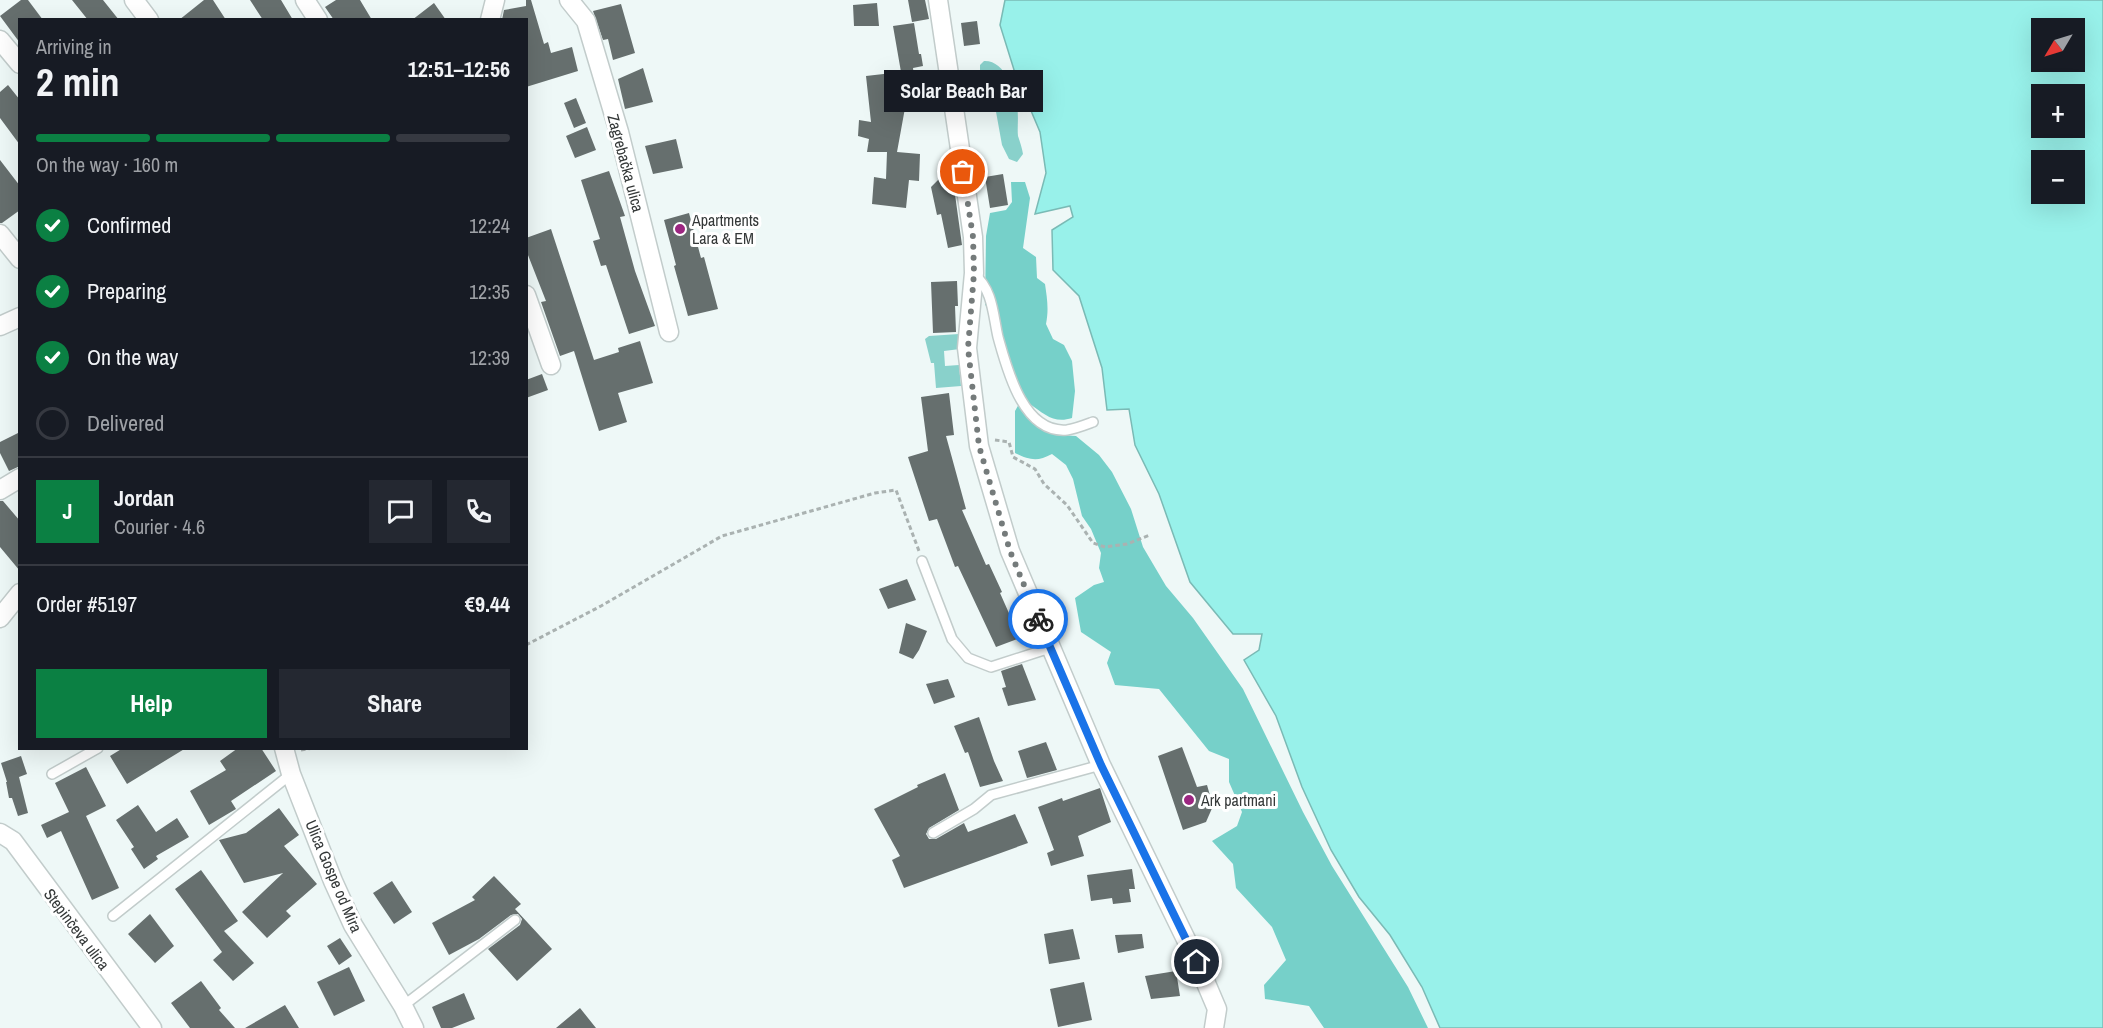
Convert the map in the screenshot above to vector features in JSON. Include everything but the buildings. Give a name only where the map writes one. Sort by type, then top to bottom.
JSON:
[{"type":"street","points":[[134,0],[148,18]]},
{"type":"street","points":[[305,0],[317,18]]},
{"type":"street","points":[[490,18],[495,0]]},
{"type":"street","name":"Zagrebačka ulica","points":[[569,0],[586,21],[590,32],[619,132],[669,332]]},
{"type":"street","points":[[938,0],[973,237],[974,273],[968,348],[978,439],[1010,551],[1101,765],[1197,962],[1217,1009],[1214,1028]]},
{"type":"street","points":[[0,40],[18,62]]},
{"type":"street","points":[[0,234],[18,256]]},
{"type":"street","points":[[528,301],[551,364]]},
{"type":"street","points":[[0,326],[18,318]]},
{"type":"street","points":[[0,490],[18,479]]},
{"type":"street","points":[[0,618],[18,596]]},
{"type":"street","name":"Ulica Gospe od Mira","points":[[285,750],[291,774],[353,926],[403,1006],[414,1028]]},
{"type":"street","name":"Stepinčeva ulica","points":[[0,833],[13,841],[152,1028]]},
{"type":"lane","points":[[974,273],[983,282],[987,292],[1009,373],[1019,399],[1027,410],[1044,425],[1056,430],[1067,430],[1093,422]]},
{"type":"lane","points":[[922,561],[952,639],[968,658],[991,667],[1050,648]]},
{"type":"lane","points":[[52,774],[94,750]]},
{"type":"lane","points":[[933,833],[974,809],[991,795],[1101,765]]},
{"type":"lane","points":[[113,916],[291,774]]},
{"type":"lane","points":[[403,1006],[515,920]]},
{"type":"path","points":[[978,439],[1009,442],[1013,457],[1035,469],[1044,484],[1067,505],[1093,543],[1105,547],[1127,544],[1150,535]]},
{"type":"path","points":[[528,644],[601,606],[722,536],[875,493],[896,490],[922,561]]},
{"type":"shaded area","points":[[1005,0],[2103,0],[2103,1028],[1440,1028],[1422,987],[1390,935],[1359,897],[1331,850],[1302,787],[1276,716],[1244,660],[1259,650],[1262,634],[1233,634],[1190,582],[1159,494],[1135,445],[1129,409],[1107,410],[1102,368],[1079,296],[1053,270],[1052,230],[1073,217],[1070,206],[1035,214],[1046,173],[1040,132],[1015,73],[1000,25]]},
{"type":"shaded area","points":[[984,61],[991,62],[1003,71],[1014,93],[1018,111],[1018,136],[1023,154],[1017,162],[1009,159],[1002,145],[991,84],[980,71],[980,65]]},
{"type":"shaded area","points":[[1011,182],[1025,182],[1030,198],[1023,248],[1036,257],[1037,278],[1045,284],[1048,308],[1046,324],[1053,339],[1064,345],[1072,361],[1075,391],[1072,418],[1054,419],[1030,404],[1026,413],[1055,432],[1076,436],[1099,455],[1112,472],[1131,509],[1143,547],[1166,586],[1193,618],[1243,689],[1332,866],[1408,987],[1428,1028],[1324,1028],[1309,1006],[1265,999],[1264,985],[1286,960],[1272,927],[1236,888],[1233,864],[1212,841],[1237,826],[1242,812],[1229,782],[1229,759],[1209,751],[1159,689],[1115,685],[1107,663],[1111,652],[1081,632],[1075,598],[1094,585],[1104,582],[1099,568],[1101,553],[1091,529],[1082,516],[1073,479],[1066,465],[1052,454],[1034,459],[1015,453],[1015,411],[1024,395],[1008,356],[999,314],[985,305],[986,236],[990,213],[1006,210],[1012,202]]},
{"type":"shaded area","points":[[959,334],[960,349],[944,351],[945,366],[959,365],[961,386],[936,388],[934,363],[931,363],[925,339],[929,336]]},
{"type":"way so far","points":[[963,172],[973,237],[974,273],[968,348],[979,446],[1010,551],[1038,619]]},
{"type":"place","name":"Solar Beach Bar","points":[[963,172]]},
{"type":"place","name":"Apartments Lara & EM","points":[[680,229]]},
{"type":"place","name":"Ark partmani","points":[[1189,800]]},
{"type":"route","points":[[1038,619],[1101,765],[1197,962]]}]
